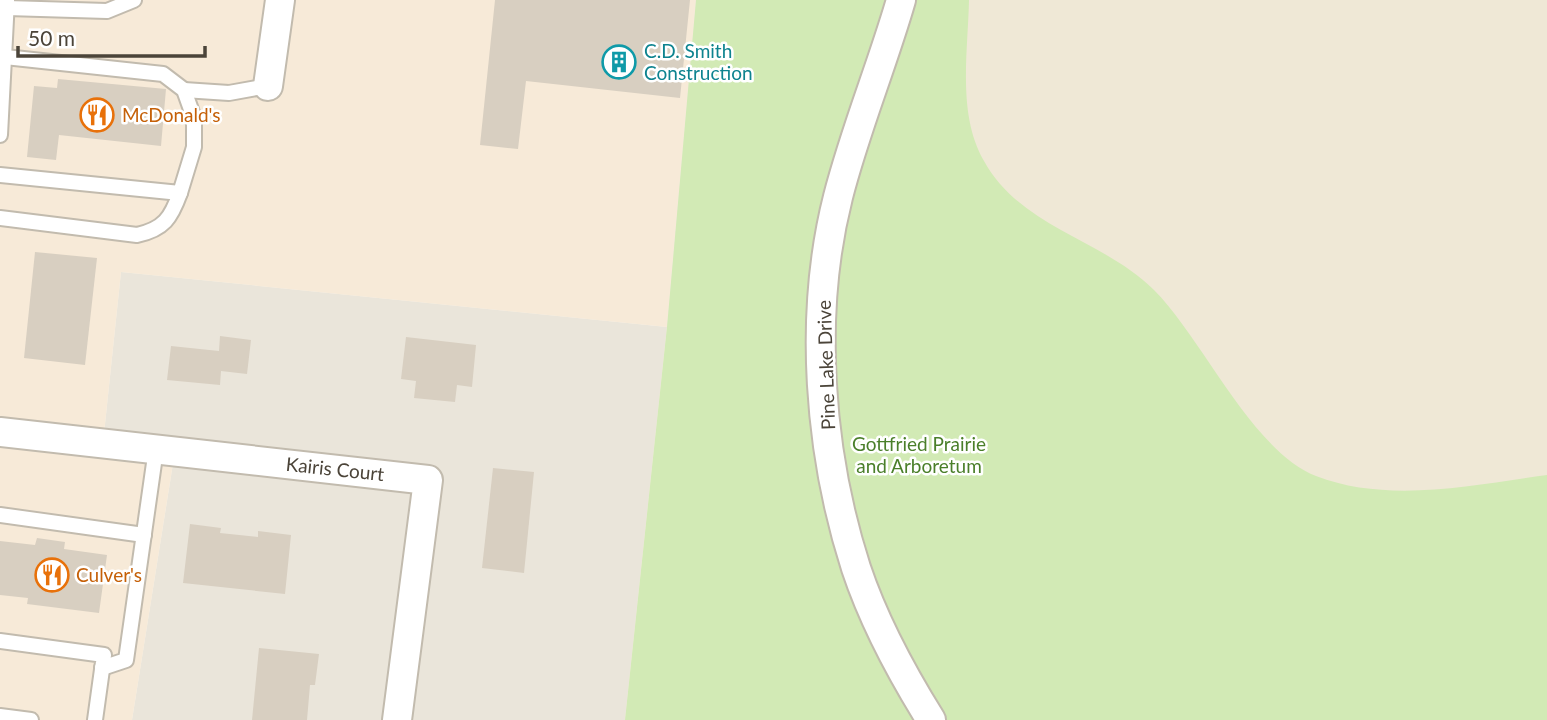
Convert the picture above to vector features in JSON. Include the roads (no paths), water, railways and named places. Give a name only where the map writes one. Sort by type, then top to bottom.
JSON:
[{"type":"street","points":[[268,86],[280,0]]},
{"type":"street","name":"Pine Lake Drive","points":[[901,0],[838,198],[825,262],[823,360],[835,483],[853,559],[880,629],[931,720]]},
{"type":"street","name":"Kairis Court","points":[[0,432],[428,480],[397,720]]},
{"type":"lane","points":[[0,135],[7,4],[107,11],[134,0]]},
{"type":"lane","points":[[0,218],[137,235],[158,230],[170,218],[194,147],[194,118],[184,90],[163,74],[5,57]]},
{"type":"lane","points":[[184,90],[229,93],[268,86]]},
{"type":"lane","points":[[0,175],[180,193]]},
{"type":"lane","points":[[102,667],[126,660],[156,449]]},
{"type":"lane","points":[[0,515],[144,535]]},
{"type":"lane","points":[[0,641],[104,655],[95,720]]},
{"type":"lane","points":[[0,716],[31,720]]},
{"type":"place","name":"C.D. Smith Construction","points":[[619,62]]},
{"type":"place","name":"McDonald's","points":[[97,115]]},
{"type":"place","name":"Culver's","points":[[52,575]]},
{"type":"park label","name":"Gottfried Prairie and Arboretum","points":[[919,455]]}]
